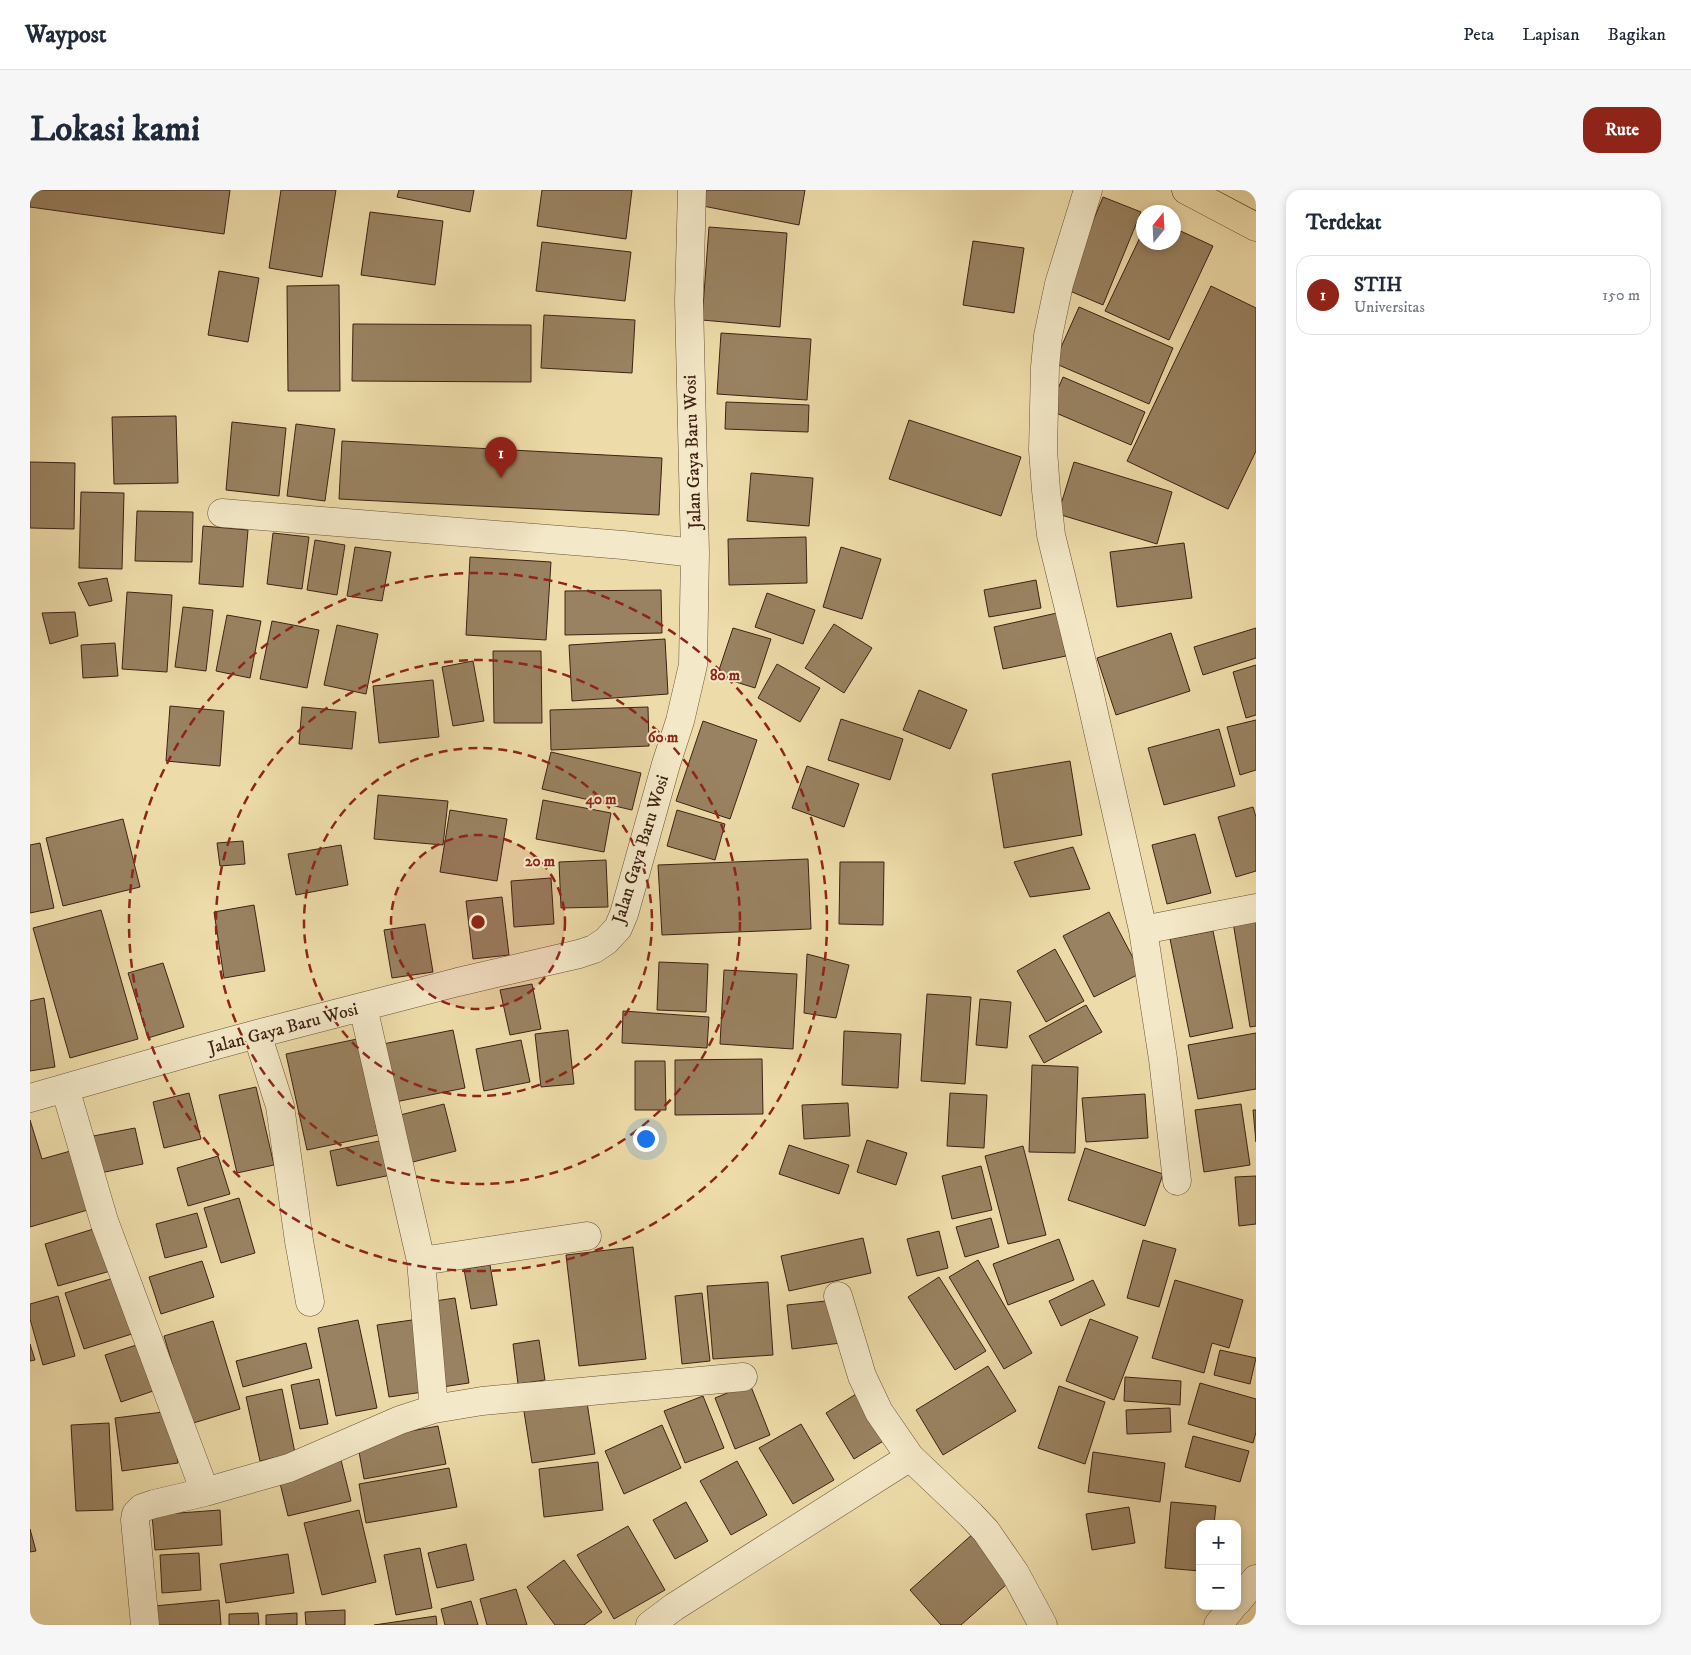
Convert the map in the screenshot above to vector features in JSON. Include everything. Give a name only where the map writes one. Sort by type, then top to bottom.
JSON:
[{"type":"highway","points":[[1186,190],[1256,227]]},
{"type":"street","name":"Jalan Gaya Baru Wosi","points":[[30,1098],[257,1034],[458,982],[579,954],[606,941],[618,928],[624,914],[680,721],[690,679],[694,647],[695,553],[689,300],[692,190]]},
{"type":"street","points":[[1088,190],[1060,284],[1048,336],[1045,367],[1043,450],[1050,535],[1089,691],[1143,930],[1163,1059],[1177,1180]]},
{"type":"street","points":[[222,513],[622,545],[695,553]]},
{"type":"street","points":[[1143,930],[1256,908]]},
{"type":"street","points":[[363,1007],[421,1261],[434,1409]]},
{"type":"street","points":[[257,1034],[280,1106],[299,1241],[310,1302]]},
{"type":"street","points":[[65,1088],[104,1221],[205,1492]]},
{"type":"street","points":[[421,1261],[586,1236]]},
{"type":"street","points":[[838,1296],[862,1376],[879,1412],[910,1457],[986,1531],[1015,1573],[1043,1625]]},
{"type":"street","points":[[145,1625],[135,1520],[136,1514],[142,1508],[289,1468],[400,1420],[434,1409],[482,1401],[743,1377]]},
{"type":"street","points":[[650,1625],[674,1607],[910,1457]]},
{"type":"street","points":[[1241,1597],[1256,1579]]},
{"type":"street","points":[[1218,1625],[1230,1610]]},
{"type":"building","points":[[30,190],[230,190],[224,234],[30,207]]},
{"type":"building","points":[[281,190],[336,190],[322,277],[269,268]]},
{"type":"building","points":[[399,190],[474,190],[470,212],[397,197]]},
{"type":"building","points":[[542,190],[632,190],[626,239],[537,226]]},
{"type":"building","points":[[706,190],[805,190],[799,225],[703,206]]},
{"type":"building","points":[[1103,197],[1136,210],[1136,224],[1103,305],[1065,289]]},
{"type":"building","points":[[370,212],[443,221],[435,285],[361,275]]},
{"type":"building","points":[[709,227],[787,233],[780,327],[702,320]]},
{"type":"building","points":[[1181,231],[1213,246],[1169,340],[1105,311],[1136,246],[1136,250],[1181,250]]},
{"type":"building","points":[[973,241],[1024,248],[1014,313],[963,305]]},
{"type":"building","points":[[542,242],[631,252],[625,301],[536,291]]},
{"type":"building","points":[[219,271],[259,278],[248,342],[208,335]]},
{"type":"building","points":[[339,285],[340,391],[288,391],[287,286]]},
{"type":"building","points":[[1211,286],[1256,308],[1256,451],[1228,509],[1127,461]]},
{"type":"building","points":[[1079,307],[1173,348],[1149,404],[1054,363]]},
{"type":"building","points":[[544,315],[635,320],[632,373],[541,368]]},
{"type":"building","points":[[353,324],[531,325],[531,382],[352,381]]},
{"type":"building","points":[[721,333],[811,339],[807,400],[717,394]]},
{"type":"building","points":[[1063,377],[1145,412],[1131,445],[1049,410]]},
{"type":"building","points":[[726,402],[809,405],[808,432],[725,429]]},
{"type":"building","points":[[176,416],[178,483],[114,484],[112,417]]},
{"type":"building","points":[[909,420],[1021,457],[1001,516],[889,479]]},
{"type":"building","points":[[232,422],[286,428],[279,496],[226,490]]},
{"type":"building","points":[[296,424],[335,429],[325,501],[287,496]]},
{"type":"building","points":[[342,441],[662,458],[659,515],[339,499]]},
{"type":"building","points":[[30,462],[75,463],[74,529],[30,528]]},
{"type":"building","points":[[1074,462],[1172,492],[1157,544],[1058,514]]},
{"type":"building","points":[[751,473],[813,478],[809,526],[747,521]]},
{"type":"building","points":[[81,492],[124,493],[122,569],[79,568]]},
{"type":"building","points":[[137,511],[193,512],[192,562],[135,561]]},
{"type":"building","points":[[203,526],[248,530],[243,587],[199,584]]},
{"type":"building","points":[[273,533],[309,537],[302,589],[267,584]]},
{"type":"building","points":[[806,537],[807,583],[729,585],[728,539]]},
{"type":"building","points":[[315,540],[345,545],[337,595],[307,590]]},
{"type":"building","points":[[1184,543],[1192,598],[1117,607],[1110,552]]},
{"type":"building","points":[[355,547],[391,552],[382,601],[347,596]]},
{"type":"building","points":[[841,547],[881,559],[862,619],[823,607]]},
{"type":"building","points":[[470,557],[551,562],[546,640],[466,635]]},
{"type":"building","points":[[107,578],[112,601],[89,606],[78,583]]},
{"type":"building","points":[[1036,580],[1041,608],[989,617],[984,590]]},
{"type":"building","points":[[661,590],[662,633],[565,635],[565,591]]},
{"type":"building","points":[[127,592],[172,595],[167,672],[122,669]]},
{"type":"building","points":[[767,593],[815,610],[803,644],[755,627]]},
{"type":"building","points":[[183,607],[213,610],[206,671],[175,667]]},
{"type":"building","points":[[75,612],[78,636],[50,644],[42,613]]},
{"type":"building","points":[[1057,613],[1066,656],[1003,669],[994,627]]},
{"type":"building","points":[[227,615],[261,621],[250,678],[216,671]]},
{"type":"building","points":[[272,621],[319,630],[307,688],[260,679]]},
{"type":"building","points":[[834,624],[872,648],[844,693],[805,668]]},
{"type":"building","points":[[337,625],[378,634],[366,694],[324,685]]},
{"type":"building","points":[[733,628],[771,639],[755,688],[717,676]]},
{"type":"building","points":[[1256,628],[1256,658],[1203,675],[1194,647]]},
{"type":"building","points":[[1171,633],[1190,691],[1116,715],[1097,658]]},
{"type":"building","points":[[665,639],[668,694],[572,701],[569,645]]},
{"type":"building","points":[[115,643],[118,676],[83,678],[81,645]]},
{"type":"building","points":[[493,651],[541,651],[542,723],[494,723]]},
{"type":"building","points":[[473,661],[484,721],[453,726],[442,667]]},
{"type":"building","points":[[777,664],[820,688],[800,722],[758,698]]},
{"type":"building","points":[[1256,665],[1256,715],[1246,718],[1233,672]]},
{"type":"building","points":[[433,680],[439,737],[379,743],[373,686]]},
{"type":"building","points":[[919,690],[967,710],[950,749],[903,730]]},
{"type":"building","points":[[170,706],[224,711],[220,766],[166,761]]},
{"type":"building","points":[[302,707],[356,712],[352,749],[299,744]]},
{"type":"building","points":[[648,707],[649,746],[551,750],[550,710]]},
{"type":"building","points":[[841,719],[903,739],[890,780],[828,760]]},
{"type":"building","points":[[1256,720],[1256,770],[1240,775],[1227,727]]},
{"type":"building","points":[[703,721],[757,740],[730,819],[676,801]]},
{"type":"building","points":[[1219,729],[1235,786],[1164,805],[1148,748]]},
{"type":"building","points":[[551,752],[641,773],[632,810],[542,789]]},
{"type":"building","points":[[1070,761],[1082,835],[1004,848],[992,774]]},
{"type":"building","points":[[807,766],[859,784],[844,827],[792,808]]},
{"type":"building","points":[[378,795],[448,801],[443,845],[374,839]]},
{"type":"building","points":[[543,800],[611,813],[604,852],[536,839]]},
{"type":"building","points":[[1253,807],[1256,817],[1256,871],[1236,877],[1218,817]]},
{"type":"building","points":[[450,810],[507,819],[497,881],[440,872]]},
{"type":"building","points":[[677,810],[725,824],[715,860],[667,846]]},
{"type":"building","points":[[123,819],[140,887],[63,906],[46,838]]},
{"type":"building","points":[[1195,834],[1211,893],[1167,904],[1152,845]]},
{"type":"building","points":[[243,841],[245,864],[220,866],[217,843]]},
{"type":"building","points":[[40,843],[54,908],[30,913],[30,845]]},
{"type":"building","points":[[341,845],[348,885],[296,895],[288,854]]},
{"type":"building","points":[[1073,847],[1090,889],[1030,897],[1014,862]]},
{"type":"building","points":[[808,859],[811,929],[662,935],[658,865]]},
{"type":"building","points":[[606,860],[608,907],[561,908],[559,862]]},
{"type":"building","points":[[840,862],[884,862],[883,925],[839,924]]},
{"type":"building","points":[[551,878],[554,924],[514,927],[511,881]]},
{"type":"building","points":[[502,897],[509,955],[473,959],[466,901]]},
{"type":"building","points":[[254,905],[265,971],[224,978],[214,912]]},
{"type":"building","points":[[101,910],[138,1039],[70,1058],[33,928]]},
{"type":"building","points":[[1109,912],[1141,973],[1094,997],[1063,936]]},
{"type":"building","points":[[1256,919],[1256,1026],[1250,1027],[1233,922]]},
{"type":"building","points":[[425,924],[433,972],[392,978],[384,930]]},
{"type":"building","points":[[1213,931],[1233,1028],[1190,1037],[1170,939]]},
{"type":"building","points":[[1055,949],[1084,1001],[1046,1022],[1017,971]]},
{"type":"building","points":[[807,954],[849,965],[836,1018],[804,1013]]},
{"type":"building","points":[[659,962],[708,964],[706,1012],[657,1010]]},
{"type":"building","points":[[163,963],[184,1027],[148,1038],[128,973]]},
{"type":"building","points":[[724,970],[797,974],[793,1049],[720,1044]]},
{"type":"building","points":[[532,984],[541,1029],[510,1035],[500,990]]},
{"type":"building","points":[[927,994],[971,997],[965,1084],[921,1081]]},
{"type":"building","points":[[44,998],[55,1067],[30,1071],[30,1001]]},
{"type":"building","points":[[980,999],[1011,1002],[1007,1048],[976,1045]]},
{"type":"building","points":[[1086,1005],[1102,1032],[1044,1063],[1029,1036]]},
{"type":"building","points":[[623,1011],[709,1017],[707,1048],[622,1043]]},
{"type":"building","points":[[453,1030],[465,1088],[395,1102],[383,1044]]},
{"type":"building","points":[[568,1030],[574,1084],[541,1087],[535,1034]]},
{"type":"building","points":[[844,1031],[901,1034],[898,1088],[842,1085]]},
{"type":"building","points":[[1256,1033],[1256,1089],[1198,1099],[1188,1045]]},
{"type":"building","points":[[357,1039],[378,1135],[307,1150],[286,1054]]},
{"type":"building","points":[[521,1040],[530,1082],[484,1091],[476,1049]]},
{"type":"building","points":[[762,1059],[763,1114],[675,1115],[675,1060]]},
{"type":"building","points":[[635,1061],[665,1061],[666,1110],[635,1110]]},
{"type":"building","points":[[1032,1065],[1078,1067],[1075,1153],[1029,1152]]},
{"type":"building","points":[[256,1087],[274,1165],[237,1173],[219,1095]]},
{"type":"building","points":[[189,1093],[201,1139],[164,1148],[153,1102]]},
{"type":"building","points":[[950,1093],[987,1095],[984,1148],[947,1146]]},
{"type":"building","points":[[1145,1094],[1148,1138],[1086,1142],[1082,1098]]},
{"type":"building","points":[[848,1103],[850,1136],[804,1139],[802,1105]]},
{"type":"building","points":[[444,1104],[456,1151],[409,1163],[396,1116]]},
{"type":"building","points":[[1241,1104],[1250,1165],[1204,1172],[1195,1110]]},
{"type":"building","points":[[1253,1110],[1256,1110],[1256,1142]]},
{"type":"building","points":[[30,1120],[42,1159],[74,1150],[91,1209],[30,1227]]},
{"type":"building","points":[[135,1128],[143,1164],[91,1175],[83,1138]]},
{"type":"building","points":[[384,1140],[391,1175],[337,1186],[330,1151]]},
{"type":"building","points":[[867,1140],[907,1153],[896,1185],[857,1172]]},
{"type":"building","points":[[789,1145],[849,1165],[839,1194],[779,1174]]},
{"type":"building","points":[[1023,1146],[1046,1235],[1008,1244],[985,1156]]},
{"type":"building","points":[[1085,1148],[1163,1174],[1145,1226],[1068,1200]]},
{"type":"building","points":[[218,1156],[230,1194],[188,1206],[177,1168]]},
{"type":"building","points":[[981,1166],[992,1210],[952,1219],[942,1176]]},
{"type":"building","points":[[1256,1176],[1256,1224],[1239,1226],[1235,1177]]},
{"type":"building","points":[[239,1198],[255,1253],[221,1263],[204,1208]]},
{"type":"building","points":[[197,1213],[207,1247],[165,1258],[156,1224]]},
{"type":"building","points":[[991,1218],[999,1247],[965,1257],[956,1227]]},
{"type":"building","points":[[100,1227],[114,1270],[58,1286],[45,1244]]},
{"type":"building","points":[[939,1231],[948,1268],[917,1276],[907,1239]]},
{"type":"building","points":[[863,1238],[871,1273],[789,1291],[781,1256]]},
{"type":"building","points":[[1059,1239],[1074,1280],[1008,1305],[993,1264]]},
{"type":"building","points":[[1143,1240],[1176,1249],[1159,1307],[1127,1298]]},
{"type":"building","points":[[633,1247],[646,1359],[579,1366],[566,1255]]},
{"type":"building","points":[[978,1260],[1032,1353],[1004,1369],[949,1277]]},
{"type":"building","points":[[202,1261],[214,1297],[161,1314],[149,1277]]},
{"type":"building","points":[[490,1265],[497,1305],[471,1309],[464,1269]]},
{"type":"building","points":[[117,1277],[135,1333],[84,1349],[65,1293]]},
{"type":"building","points":[[939,1277],[986,1351],[955,1370],[908,1297]]},
{"type":"building","points":[[1093,1280],[1105,1305],[1061,1326],[1049,1301]]},
{"type":"building","points":[[1175,1280],[1243,1300],[1229,1348],[1212,1343],[1204,1373],[1152,1358]]},
{"type":"building","points":[[768,1282],[773,1355],[713,1359],[707,1286]]},
{"type":"building","points":[[702,1293],[710,1361],[682,1364],[675,1296]]},
{"type":"building","points":[[58,1296],[75,1356],[43,1365],[30,1319],[30,1304]]},
{"type":"building","points":[[455,1298],[469,1383],[442,1387],[428,1302]]},
{"type":"building","points":[[836,1300],[841,1343],[792,1349],[787,1305]]},
{"type":"building","points":[[419,1319],[430,1391],[389,1397],[377,1325]]},
{"type":"building","points":[[1090,1319],[1138,1337],[1114,1400],[1066,1381]]},
{"type":"building","points":[[358,1320],[377,1408],[336,1416],[318,1328]]},
{"type":"building","points":[[213,1321],[240,1409],[190,1424],[164,1336]]},
{"type":"building","points":[[539,1340],[545,1380],[518,1384],[513,1344]]},
{"type":"building","points":[[146,1342],[162,1388],[121,1402],[105,1355]]},
{"type":"building","points":[[306,1343],[312,1368],[243,1387],[236,1361]]},
{"type":"building","points":[[30,1344],[35,1360],[30,1361]]},
{"type":"building","points":[[1220,1350],[1256,1358],[1250,1384],[1214,1375]]},
{"type":"building","points":[[988,1366],[1016,1411],[943,1455],[916,1410]]},
{"type":"building","points":[[1125,1377],[1181,1381],[1180,1405],[1124,1401]]},
{"type":"building","points":[[319,1379],[328,1424],[300,1429],[291,1385]]},
{"type":"building","points":[[1200,1383],[1256,1399],[1256,1432],[1253,1443],[1188,1424]]},
{"type":"building","points":[[750,1384],[770,1435],[735,1449],[715,1398]]},
{"type":"building","points":[[1059,1386],[1105,1402],[1085,1464],[1038,1448]]},
{"type":"building","points":[[282,1389],[295,1453],[260,1461],[246,1397]]},
{"type":"building","points":[[856,1394],[885,1440],[854,1459],[826,1413]]},
{"type":"building","points":[[586,1396],[595,1454],[532,1463],[523,1405]]},
{"type":"building","points":[[703,1396],[724,1448],[685,1463],[664,1411]]},
{"type":"building","points":[[1170,1408],[1171,1432],[1127,1434],[1126,1410]]},
{"type":"building","points":[[171,1411],[178,1463],[122,1471],[115,1418]]},
{"type":"building","points":[[109,1423],[113,1510],[76,1511],[71,1425]]},
{"type":"building","points":[[801,1424],[834,1480],[793,1504],[759,1448]]},
{"type":"building","points":[[662,1425],[681,1468],[624,1494],[605,1451]]},
{"type":"building","points":[[438,1426],[446,1464],[364,1479],[357,1441]]},
{"type":"building","points":[[1193,1436],[1249,1451],[1240,1482],[1185,1467]]},
{"type":"building","points":[[1093,1452],[1165,1463],[1160,1502],[1088,1492]]},
{"type":"building","points":[[341,1460],[351,1501],[288,1516],[278,1475]]},
{"type":"building","points":[[737,1461],[767,1515],[731,1535],[700,1481]]},
{"type":"building","points":[[598,1462],[603,1510],[544,1517],[539,1469]]},
{"type":"building","points":[[449,1468],[457,1507],[366,1523],[359,1484]]},
{"type":"building","points":[[686,1502],[708,1541],[675,1559],[653,1520]]},
{"type":"building","points":[[1171,1502],[1216,1506],[1214,1520],[1196,1520],[1196,1571],[1165,1568]]},
{"type":"building","points":[[1129,1507],[1135,1543],[1092,1550],[1086,1514]]},
{"type":"building","points":[[220,1510],[222,1545],[155,1550],[152,1515]]},
{"type":"building","points":[[359,1510],[376,1582],[322,1595],[304,1523]]},
{"type":"building","points":[[628,1526],[665,1590],[614,1619],[577,1555]]},
{"type":"building","points":[[30,1529],[36,1551],[30,1552]]},
{"type":"building","points":[[975,1532],[1016,1576],[961,1625],[941,1625],[910,1590]]},
{"type":"building","points":[[466,1544],[474,1580],[437,1588],[428,1553]]},
{"type":"building","points":[[420,1548],[432,1608],[396,1615],[384,1555]]},
{"type":"building","points":[[199,1553],[201,1590],[162,1593],[160,1555]]},
{"type":"building","points":[[288,1554],[294,1593],[226,1603],[220,1564]]},
{"type":"building","points":[[564,1560],[602,1612],[584,1625],[555,1625],[527,1587]]},
{"type":"building","points":[[516,1589],[527,1625],[487,1625],[480,1599]]},
{"type":"building","points":[[219,1600],[221,1625],[156,1625],[154,1606]]},
{"type":"building","points":[[471,1601],[478,1625],[445,1625],[441,1609]]},
{"type":"building","points":[[345,1610],[345,1625],[306,1625],[305,1612]]},
{"type":"building","points":[[258,1613],[259,1625],[229,1625],[229,1614]]},
{"type":"building","points":[[297,1613],[297,1625],[266,1625],[266,1615]]},
{"type":"building","points":[[436,1616],[437,1625],[374,1625]]},
{"type":"place","name":"STIH","points":[[501,478]]}]
